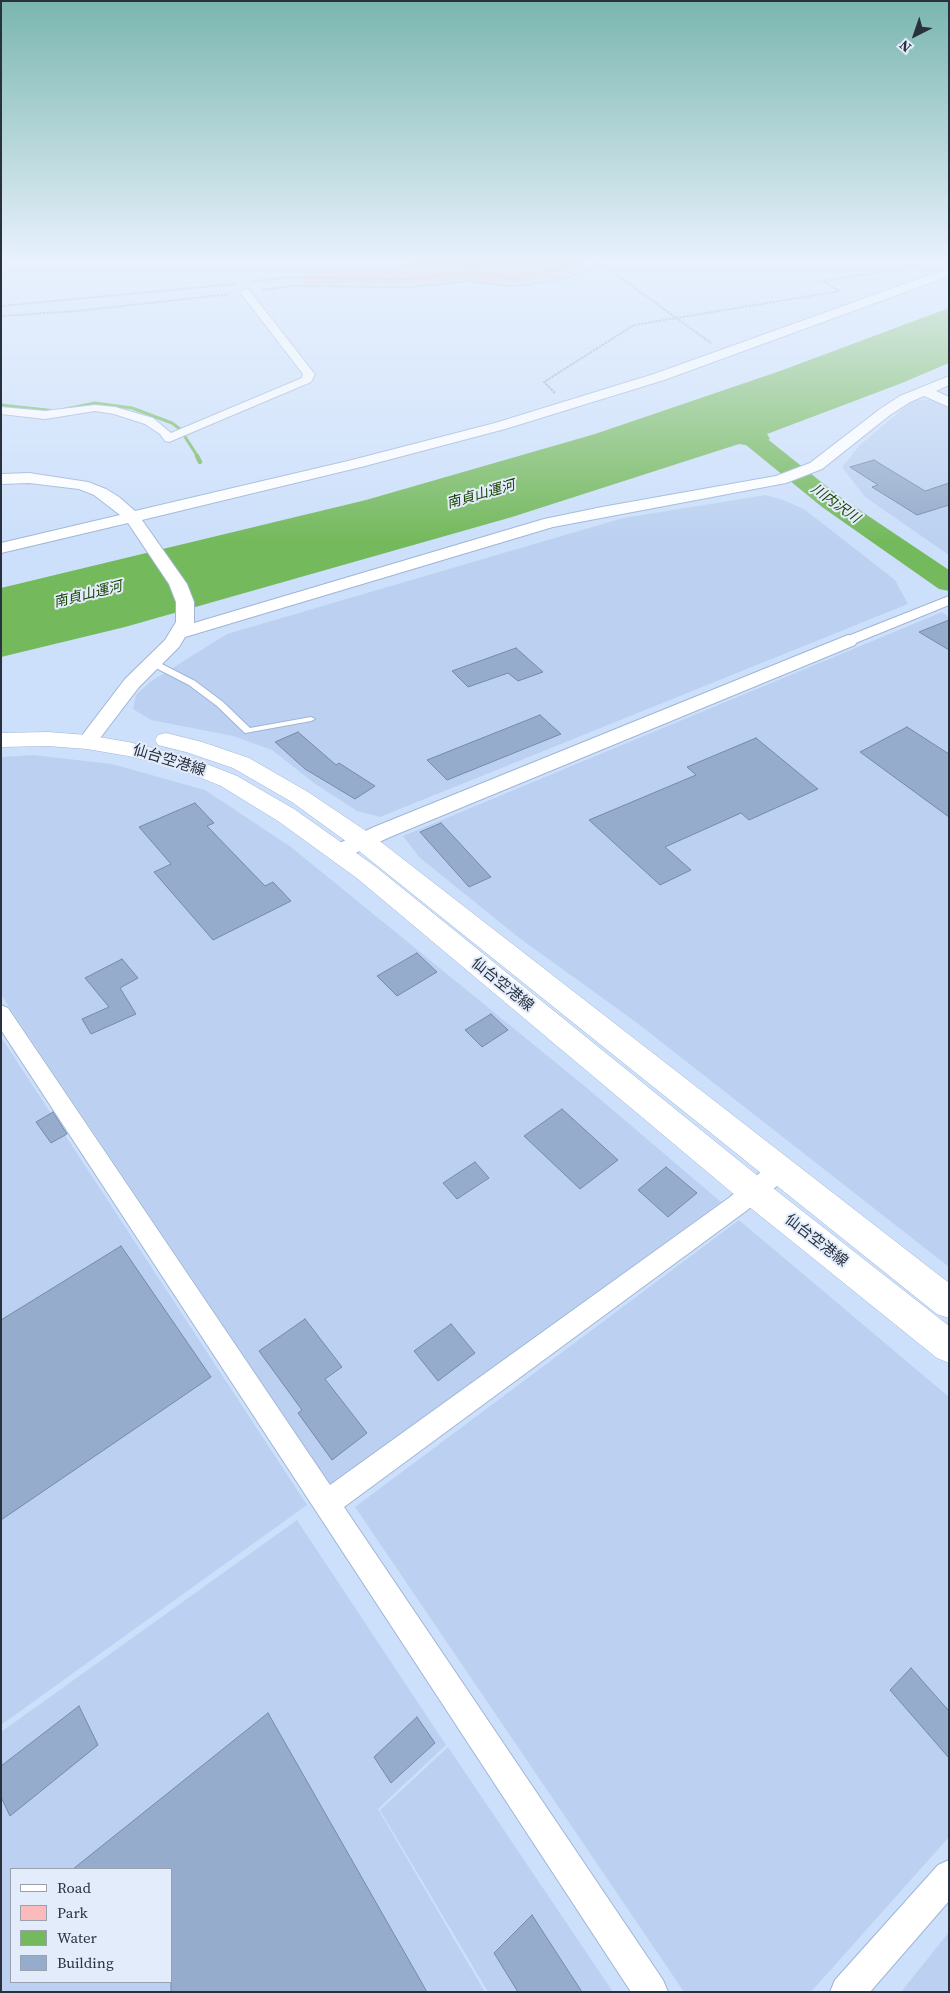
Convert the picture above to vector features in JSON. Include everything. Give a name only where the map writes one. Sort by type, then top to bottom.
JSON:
[{"type":"main road","name":"仙台空港線","points":[[1,723],[56,724],[128,749],[181,762],[229,781],[286,815],[351,846],[780,1170],[949,1303]]},
{"type":"main road","name":"仙台空港線","points":[[1,740],[48,739],[92,735]]},
{"type":"main road","name":"仙台空港線","points":[[351,846],[753,1191],[949,1347]]},
{"type":"street","points":[[1,410],[45,416],[94,408],[130,414],[149,421],[164,431],[169,438],[307,380],[309,374],[293,354]]},
{"type":"street","points":[[1,548],[356,464],[500,426],[659,377],[723,354]]},
{"type":"street","points":[[182,627],[550,523],[621,508],[780,480],[816,466],[885,412],[924,390],[949,380]]},
{"type":"street","points":[[924,390],[949,403]]},
{"type":"street","points":[[1,479],[30,478],[82,485],[100,492],[113,500],[131,516],[151,544],[178,584],[185,602],[182,627],[154,663],[132,684],[92,735]]},
{"type":"street","points":[[351,846],[947,601]]},
{"type":"street","points":[[1,1013],[652,1992]]},
{"type":"street","points":[[326,1504],[780,1170]]},
{"type":"street","points":[[847,1992],[949,1876]]},
{"type":"lane","points":[[154,663],[192,683],[220,704],[248,732],[311,719]]},
{"type":"path","points":[[557,394],[544,382],[588,354]]},
{"type":"shaded area","points":[[913,400],[936,400],[949,407],[949,555],[865,497],[842,467],[859,446]]},
{"type":"shaded area","points":[[766,495],[804,509],[895,580],[908,604],[380,817],[357,811],[314,783],[272,750],[233,736],[151,720],[133,709],[136,695],[150,682],[227,634],[623,518]]},
{"type":"shaded area","points":[[942,612],[949,617],[949,1267],[637,1023],[518,937],[419,857],[403,836]]},
{"type":"shaded area","points":[[33,755],[112,764],[205,790],[291,847],[587,1088],[721,1202],[331,1485],[1,995],[1,757]]},
{"type":"shaded area","points":[[1,1037],[307,1505],[1,1725]]},
{"type":"shaded area","points":[[739,1220],[949,1397],[949,1837],[811,1992],[684,1992],[355,1507]]},
{"type":"shaded area","points":[[297,1520],[446,1745],[378,1809],[485,1992],[1,1992],[1,1732]]},
{"type":"shaded area","points":[[448,1747],[613,1992],[488,1992],[380,1810]]},
{"type":"shaded area","points":[[949,1932],[949,1992],[901,1992]]},
{"type":"water","name":"南貞山運河","points":[[826,354],[949,354],[949,363],[902,383],[767,434],[770,439],[751,446],[739,444],[512,517],[125,627],[1,657],[1,588],[366,500],[595,434]]},
{"type":"building","points":[[874,460],[925,491],[949,483],[949,505],[917,515],[872,487],[878,485],[850,467]]},
{"type":"building","points":[[949,620],[949,650],[919,632]]},
{"type":"building","points":[[516,648],[543,672],[518,681],[508,673],[468,687],[452,671]]},
{"type":"building","points":[[540,715],[561,734],[447,780],[427,760]]},
{"type":"building","points":[[907,727],[949,754],[949,817],[860,752]]},
{"type":"building","points":[[298,732],[336,765],[339,763],[375,786],[355,799],[305,769],[275,742]]},
{"type":"building","points":[[756,738],[818,789],[749,820],[741,813],[665,847],[691,870],[660,885],[589,820],[696,775],[687,767]]},
{"type":"building","points":[[195,803],[214,823],[207,826],[265,886],[273,882],[291,901],[213,940],[154,872],[171,864],[139,827]]},
{"type":"building","points":[[441,823],[491,877],[469,887],[420,832]]},
{"type":"building","points":[[417,953],[437,972],[397,996],[377,976]]},
{"type":"building","points":[[122,959],[138,978],[120,988],[136,1014],[91,1034],[82,1019],[109,1007],[85,978]]},
{"type":"building","points":[[491,1014],[508,1030],[482,1047],[465,1030]]},
{"type":"building","points":[[562,1109],[618,1160],[580,1189],[524,1136]]},
{"type":"building","points":[[53,1112],[67,1134],[51,1143],[36,1122]]},
{"type":"building","points":[[475,1162],[489,1178],[457,1199],[443,1183]]},
{"type":"building","points":[[666,1167],[697,1193],[668,1217],[638,1190]]},
{"type":"building","points":[[121,1246],[211,1377],[1,1520],[1,1320]]},
{"type":"building","points":[[305,1319],[342,1367],[325,1379],[367,1433],[332,1460],[298,1413],[302,1410],[259,1351]]},
{"type":"building","points":[[451,1324],[475,1353],[438,1381],[414,1351]]},
{"type":"building","points":[[911,1668],[949,1711],[949,1758],[890,1690]]},
{"type":"building","points":[[79,1706],[98,1745],[10,1816],[1,1797],[1,1766]]},
{"type":"building","points":[[268,1713],[427,1992],[171,1992],[172,1868],[74,1868]]},
{"type":"building","points":[[417,1717],[435,1743],[391,1783],[374,1757]]},
{"type":"building","points":[[532,1915],[582,1992],[518,1992],[494,1953]]},
{"type":"waterway","points":[[1,405],[56,411],[95,403],[132,408],[172,423],[180,429],[198,457]]},
{"type":"waterway","name":"川内沢川","points":[[727,418],[831,502],[949,583]]},
{"type":"waterway","points":[[197,456],[200,462]]}]
